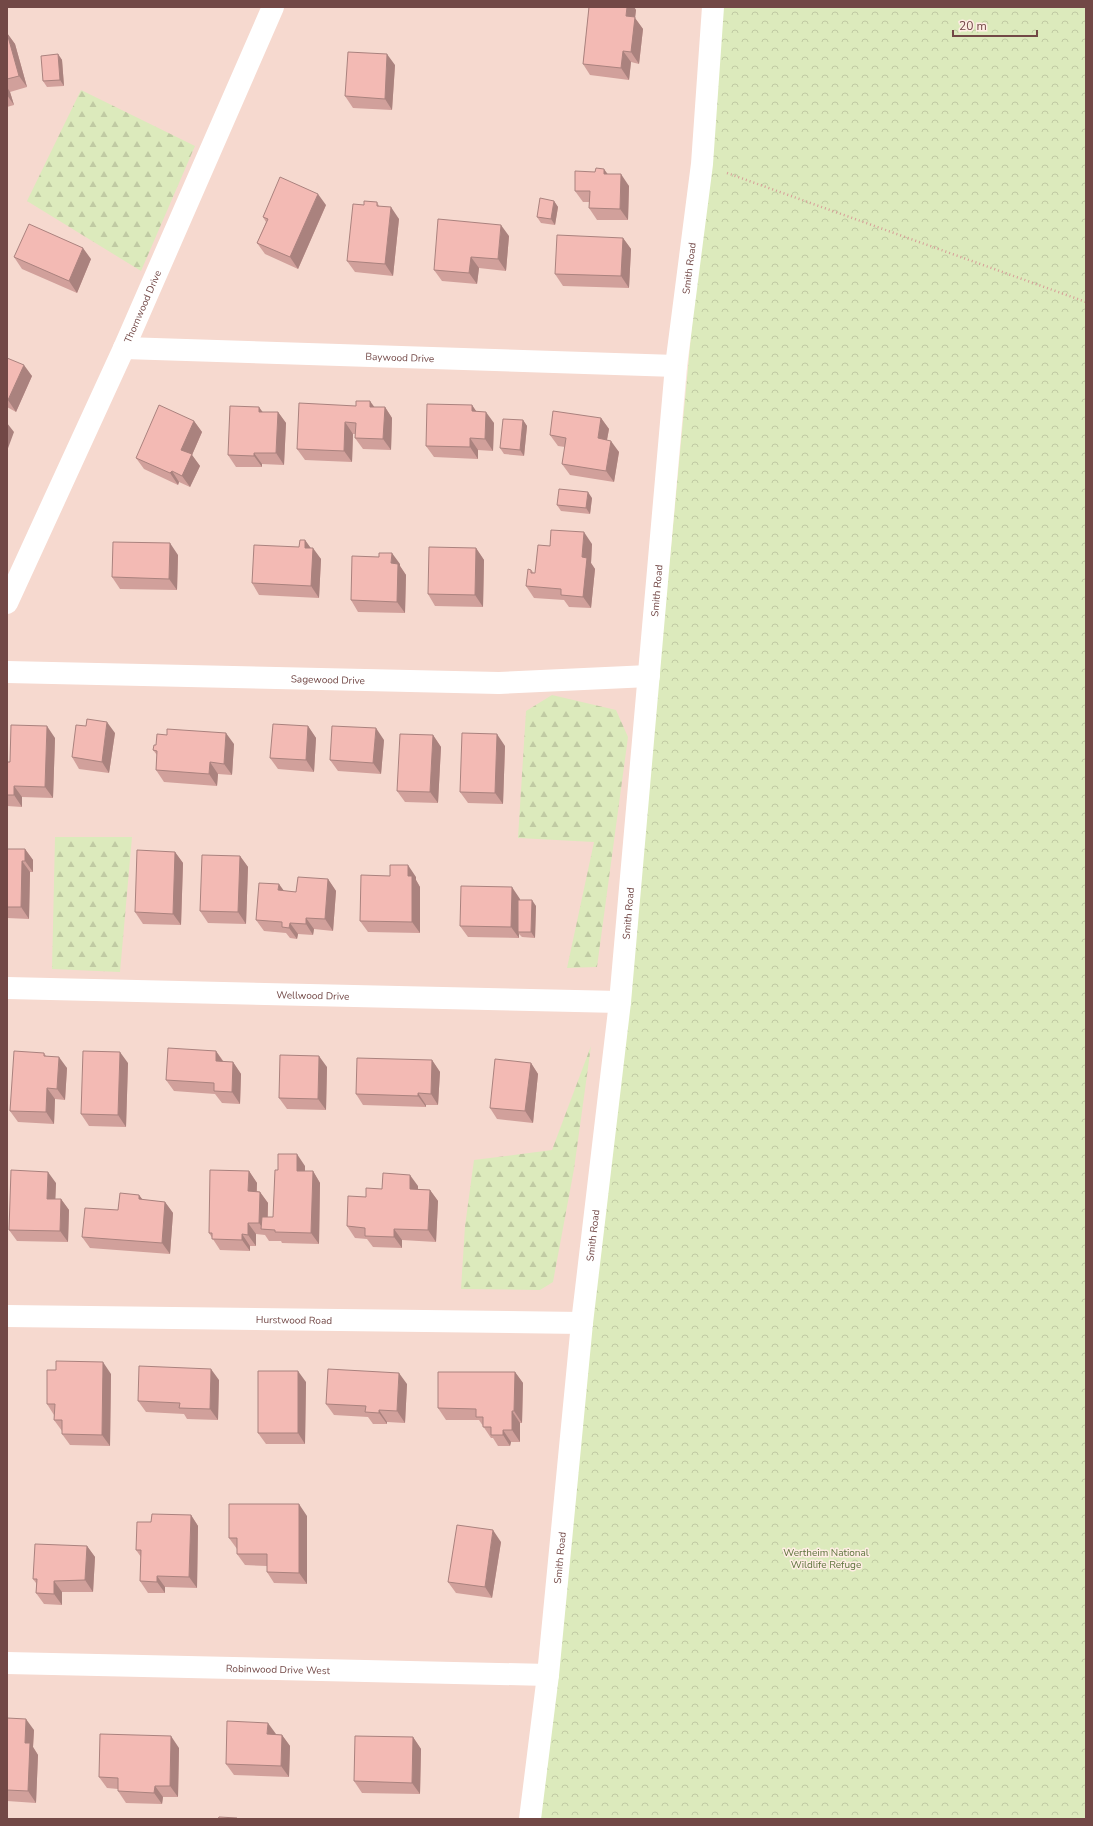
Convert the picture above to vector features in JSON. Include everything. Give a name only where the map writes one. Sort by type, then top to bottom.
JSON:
[{"type":"street","name":"Thornwood Drive","points":[[7,603],[124,348],[273,7]]},
{"type":"street","name":"Smith Road","points":[[530,1819],[548,1675],[582,1324],[620,1002],[676,366],[702,164],[713,7]]},
{"type":"street","name":"Baywood Drive","points":[[124,348],[676,366]]},
{"type":"street","name":"Sagewood Drive","points":[[7,672],[499,683],[649,676]]},
{"type":"street","name":"Wellwood Drive","points":[[7,988],[620,1002]]},
{"type":"street","name":"Hurstwood Road","points":[[7,1316],[582,1324]]},
{"type":"street","name":"Robinwood Drive West","points":[[7,1663],[548,1675]]},
{"type":"path","points":[[702,164],[1086,302]]},
{"type":"shaded area","points":[[7,7],[713,7],[530,1819],[7,1819]]},
{"type":"green space","name":"Wertheim National Wildlife Refuge","points":[[722,7],[1086,7],[1086,1819],[536,1819],[635,852],[670,558]]},
{"type":"green space","points":[[81,90],[195,146],[141,271],[27,201]]},
{"type":"green space","points":[[552,695],[616,710],[628,737],[597,967],[567,968],[594,842],[518,838],[526,711]]},
{"type":"green space","points":[[55,837],[132,837],[120,972],[52,969]]},
{"type":"green space","points":[[591,1046],[574,1169],[553,1282],[540,1290],[461,1289],[465,1226],[474,1160],[552,1150]]},
{"type":"building","points":[[589,7],[627,7],[626,16],[635,17],[631,52],[623,51],[621,68],[583,64]]},
{"type":"building","points":[[7,33],[19,76],[7,79]]},
{"type":"building","points":[[348,52],[387,54],[385,99],[345,96]]},
{"type":"building","points":[[58,54],[60,80],[43,81],[41,56]]},
{"type":"building","points":[[596,168],[604,169],[604,174],[621,174],[620,209],[589,208],[590,191],[575,191],[575,171],[595,172]]},
{"type":"building","points":[[280,177],[318,194],[290,257],[257,243],[268,219],[263,217]]},
{"type":"building","points":[[540,198],[554,201],[551,219],[537,217]]},
{"type":"building","points":[[364,201],[377,202],[377,206],[391,207],[385,264],[347,261],[353,204],[364,205]]},
{"type":"building","points":[[438,219],[501,225],[498,259],[471,257],[469,273],[434,270]]},
{"type":"building","points":[[29,224],[83,248],[69,281],[14,257]]},
{"type":"building","points":[[557,235],[623,238],[621,276],[555,274]]},
{"type":"building","points":[[7,358],[24,365],[8,400],[7,400]]},
{"type":"building","points":[[356,401],[370,401],[370,407],[385,407],[383,439],[355,438],[356,423],[345,422],[344,451],[297,449],[299,403],[356,406]]},
{"type":"building","points":[[427,404],[472,405],[472,411],[486,412],[485,439],[470,438],[470,447],[426,446]]},
{"type":"building","points":[[159,405],[194,421],[181,450],[192,454],[182,476],[172,471],[170,473],[136,458]]},
{"type":"building","points":[[230,406],[259,407],[259,412],[278,412],[276,453],[254,453],[254,456],[228,455]]},
{"type":"building","points":[[553,411],[601,418],[598,438],[611,441],[606,471],[562,464],[566,438],[550,435]]},
{"type":"building","points":[[503,419],[523,420],[520,450],[500,448]]},
{"type":"building","points":[[559,489],[588,492],[586,508],[557,505]]},
{"type":"building","points":[[551,530],[584,532],[582,557],[587,558],[583,597],[561,595],[561,589],[526,586],[528,569],[531,570],[531,573],[535,573],[538,545],[550,546]]},
{"type":"building","points":[[300,540],[305,540],[305,548],[313,548],[311,586],[252,583],[254,545],[299,547]]},
{"type":"building","points":[[113,542],[170,543],[169,579],[112,577]]},
{"type":"building","points":[[429,547],[476,548],[475,595],[428,594]]},
{"type":"building","points":[[379,553],[392,553],[391,563],[398,564],[397,602],[351,600],[352,556],[379,557]]},
{"type":"building","points":[[87,719],[107,722],[102,762],[72,757],[76,725],[86,726]]},
{"type":"building","points":[[273,724],[308,726],[306,760],[270,758]]},
{"type":"building","points":[[11,725],[47,726],[45,787],[14,786],[14,795],[7,795],[7,762],[10,762]]},
{"type":"building","points":[[332,726],[376,728],[373,763],[330,760]]},
{"type":"building","points":[[167,729],[226,733],[224,764],[210,762],[209,774],[156,770],[157,751],[153,750],[154,745],[156,745],[157,734],[167,735]]},
{"type":"building","points":[[462,733],[497,734],[495,793],[460,792]]},
{"type":"building","points":[[400,734],[433,735],[430,792],[397,791]]},
{"type":"building","points":[[7,849],[25,849],[25,861],[22,861],[21,907],[7,907]]},
{"type":"building","points":[[137,850],[175,852],[173,914],[135,912]]},
{"type":"building","points":[[202,855],[240,856],[238,912],[200,911]]},
{"type":"building","points":[[390,865],[408,865],[408,876],[412,876],[412,922],[360,921],[361,875],[390,876]]},
{"type":"building","points":[[298,877],[328,879],[325,919],[306,918],[306,924],[290,923],[289,928],[282,927],[282,922],[256,920],[259,883],[279,884],[278,890],[296,892]]},
{"type":"building","points":[[461,886],[512,887],[511,927],[460,926]]},
{"type":"building","points":[[518,900],[532,900],[531,932],[518,932]]},
{"type":"building","points":[[168,1048],[216,1051],[216,1061],[233,1062],[232,1092],[214,1091],[214,1083],[166,1080]]},
{"type":"building","points":[[14,1051],[44,1053],[44,1056],[59,1057],[57,1089],[47,1088],[46,1112],[10,1111]]},
{"type":"building","points":[[83,1051],[120,1052],[118,1115],[81,1114]]},
{"type":"building","points":[[280,1055],[319,1056],[318,1099],[279,1098]]},
{"type":"building","points":[[357,1058],[432,1060],[431,1094],[418,1093],[418,1096],[356,1094]]},
{"type":"building","points":[[495,1059],[531,1063],[525,1111],[490,1108]]},
{"type":"building","points":[[278,1154],[297,1154],[297,1171],[313,1171],[311,1233],[275,1232],[275,1230],[261,1229],[262,1217],[273,1217],[275,1170],[278,1170]]},
{"type":"building","points":[[11,1170],[48,1172],[47,1199],[61,1199],[60,1231],[9,1230]]},
{"type":"building","points":[[210,1170],[249,1171],[248,1191],[260,1192],[259,1223],[248,1223],[248,1235],[242,1234],[242,1240],[212,1239],[212,1233],[209,1233]]},
{"type":"building","points":[[383,1173],[410,1175],[410,1189],[430,1190],[428,1230],[394,1229],[394,1237],[365,1236],[365,1228],[347,1226],[348,1196],[366,1197],[366,1188],[382,1189]]},
{"type":"building","points":[[120,1193],[139,1195],[139,1199],[165,1202],[162,1243],[82,1237],[85,1208],[118,1210]]},
{"type":"building","points":[[56,1361],[103,1362],[102,1435],[62,1434],[62,1420],[54,1420],[55,1404],[47,1404],[47,1370],[56,1370]]},
{"type":"building","points":[[139,1366],[211,1369],[210,1409],[179,1408],[180,1403],[138,1401]]},
{"type":"building","points":[[328,1369],[399,1373],[397,1411],[379,1410],[379,1413],[365,1412],[366,1406],[326,1404]]},
{"type":"building","points":[[258,1371],[298,1371],[298,1433],[258,1433]]},
{"type":"building","points":[[438,1372],[515,1372],[512,1430],[503,1430],[503,1435],[491,1435],[491,1427],[483,1427],[483,1417],[476,1417],[476,1409],[438,1408]]},
{"type":"building","points":[[229,1504],[299,1504],[299,1573],[267,1572],[267,1554],[237,1554],[237,1538],[229,1538]]},
{"type":"building","points":[[152,1514],[191,1515],[189,1577],[157,1576],[157,1582],[140,1581],[141,1550],[136,1550],[137,1522],[151,1522]]},
{"type":"building","points":[[457,1525],[493,1530],[485,1587],[448,1582]]},
{"type":"building","points":[[35,1544],[87,1546],[85,1580],[54,1581],[54,1594],[36,1593],[37,1579],[33,1579]]},
{"type":"building","points":[[7,1718],[26,1719],[25,1743],[30,1743],[28,1791],[7,1790]]},
{"type":"building","points":[[227,1721],[268,1723],[267,1734],[282,1735],[281,1766],[226,1764]]},
{"type":"building","points":[[100,1734],[171,1736],[170,1786],[155,1786],[154,1793],[118,1791],[118,1778],[99,1777]]},
{"type":"building","points":[[355,1736],[413,1737],[412,1783],[354,1781]]},
{"type":"building","points":[[219,1817],[237,1818],[237,1819],[218,1819]]}]
